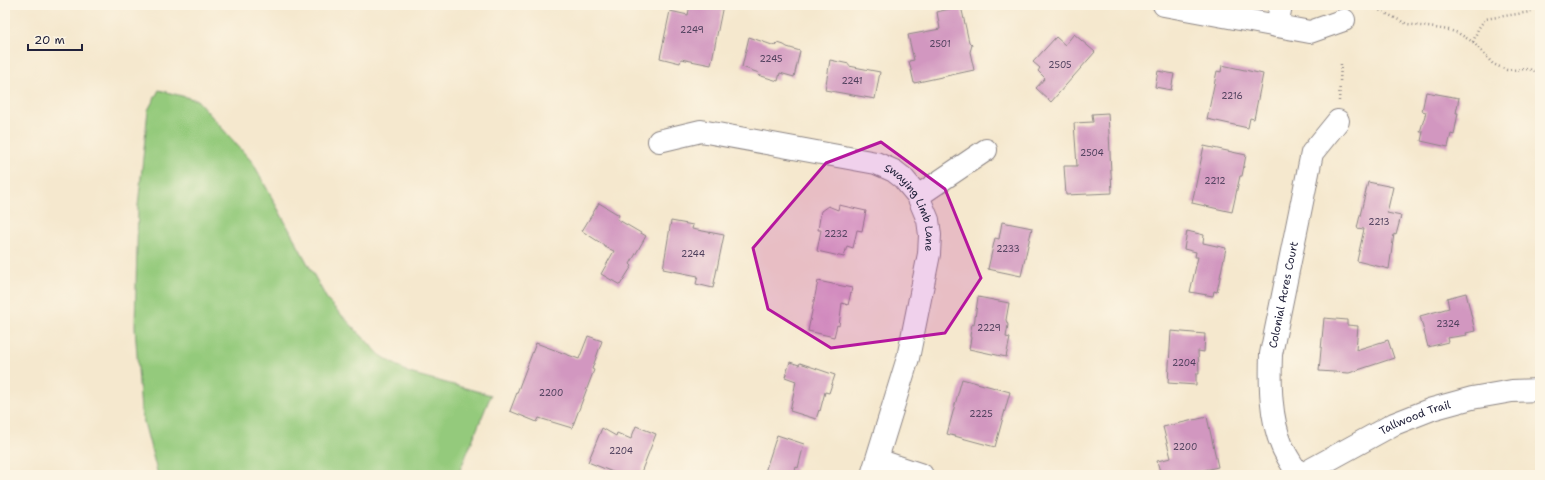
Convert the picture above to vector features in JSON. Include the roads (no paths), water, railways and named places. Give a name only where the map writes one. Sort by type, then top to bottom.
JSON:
[{"type":"street","points":[[1164,5],[1279,15],[1310,32],[1344,20]]},
{"type":"street","name":"Colonial Acres Court","points":[[1300,475],[1282,446],[1274,415],[1270,385],[1271,354],[1312,153],[1338,121]]},
{"type":"street","name":"Swaying Limb Lane","points":[[659,141],[701,131],[876,163],[894,171],[903,178],[918,196],[928,220],[930,235],[929,254],[908,358],[875,468]]},
{"type":"street","points":[[918,196],[986,150]]},
{"type":"street","name":"Tallwood Trail","points":[[1300,475],[1394,424],[1432,409],[1472,398],[1512,391],[1540,390]]},
{"type":"street","points":[[875,468],[922,475]]}]
